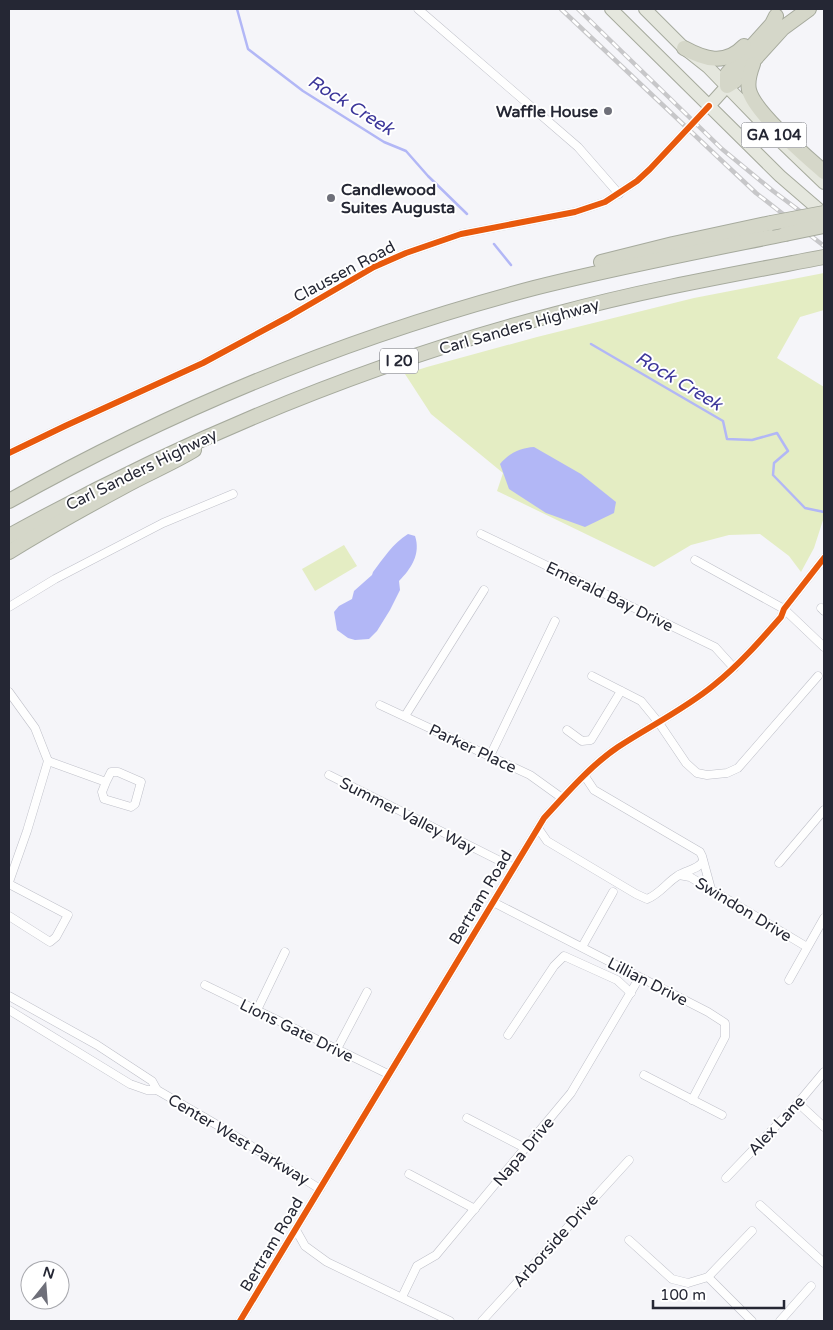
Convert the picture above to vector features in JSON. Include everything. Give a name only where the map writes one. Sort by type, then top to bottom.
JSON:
[{"type":"highway","points":[[780,12],[772,24],[726,74],[726,86],[735,81],[784,28],[809,9]]},
{"type":"highway","points":[[684,48],[704,62],[724,59],[735,54],[767,21],[780,12]]},
{"type":"highway","points":[[758,56],[751,71],[749,82],[749,91],[755,104],[797,148],[824,172]]},
{"type":"highway","points":[[532,289],[602,262],[673,244],[824,213]]},
{"type":"highway","name":"Carl Sanders Highway","points":[[9,501],[65,470],[163,422],[244,387],[390,332],[457,310],[532,289],[644,262],[824,226]]},
{"type":"highway","name":"Carl Sanders Highway","points":[[9,536],[153,460],[239,422],[372,370],[504,328],[556,314],[633,296],[819,258]]},
{"type":"highway","points":[[9,552],[124,486],[175,462],[239,422]]},
{"type":"main road","name":"GA 104","points":[[612,9],[780,176],[824,213]]},
{"type":"main road","points":[[645,9],[684,48]]},
{"type":"main road","points":[[654,9],[704,62]]},
{"type":"main road","name":"GA 104","points":[[704,62],[824,182]]},
{"type":"main road","points":[[709,106],[726,86]]},
{"type":"street","points":[[418,9],[578,147],[619,194]]},
{"type":"street","name":"Claussen Road","points":[[9,453],[202,363],[288,317],[357,276],[406,252],[461,234],[575,212],[605,202],[619,194],[650,170],[709,106]]},
{"type":"street","points":[[9,607],[56,579],[155,527],[233,494]]},
{"type":"street","name":"Emerald Bay Drive","points":[[481,534],[715,647],[734,668]]},
{"type":"street","name":"Bertram Road","points":[[240,1321],[544,818],[584,775],[618,748],[713,686],[734,668],[781,618],[784,609],[824,558]]},
{"type":"street","points":[[695,560],[784,609],[824,647]]},
{"type":"street","points":[[405,716],[484,590]]},
{"type":"street","points":[[490,756],[555,621]]},
{"type":"street","points":[[592,676],[641,701],[659,723],[686,763],[696,773],[707,775],[738,768],[818,676]]},
{"type":"street","points":[[567,730],[582,741],[591,740],[621,691]]},
{"type":"street","points":[[9,692],[35,728],[48,761],[9,883],[68,915],[56,937],[50,942],[9,916]]},
{"type":"street","name":"Parker Place","points":[[380,704],[530,775],[562,798]]},
{"type":"street","points":[[48,761],[106,782]]},
{"type":"street","points":[[111,772],[118,772],[141,782],[135,804],[130,807],[104,798],[102,792],[106,782],[111,772]]},
{"type":"street","name":"Summer Valley Way","points":[[329,775],[514,868]]},
{"type":"street","points":[[584,775],[594,790],[700,852],[711,889]]},
{"type":"street","points":[[779,862],[824,810]]},
{"type":"street","points":[[538,828],[547,841],[647,899],[656,896],[671,880],[699,866],[703,861]]},
{"type":"street","name":"Swindon Drive","points":[[679,875],[690,877],[807,947]]},
{"type":"street","points":[[582,947],[614,892]]},
{"type":"street","name":"Lillian Drive","points":[[494,902],[708,1012],[725,1023],[726,1037],[692,1100]]},
{"type":"street","points":[[789,980],[824,918]]},
{"type":"street","points":[[257,1010],[285,952]]},
{"type":"street","name":"Napa Drive","points":[[402,1297],[417,1266],[436,1255],[572,1093],[633,989],[564,956],[554,966],[508,1035]]},
{"type":"street","name":"Lions Gate Drive","points":[[205,986],[388,1074]]},
{"type":"street","points":[[337,1049],[367,992]]},
{"type":"street","name":"Center West Parkway","points":[[9,996],[97,1045],[152,1081],[157,1090]]},
{"type":"street","name":"Center West Parkway","points":[[9,1010],[130,1084],[147,1090],[157,1090],[320,1189]]},
{"type":"street","name":"Alex Lane","points":[[726,1178],[798,1103],[824,1072]]},
{"type":"street","points":[[644,1075],[722,1115]]},
{"type":"street","points":[[798,1103],[824,1126]]},
{"type":"street","points":[[467,1118],[525,1148]]},
{"type":"street","name":"Arborside Drive","points":[[482,1321],[629,1160]]},
{"type":"street","points":[[409,1174],[475,1209]]},
{"type":"street","points":[[760,1205],[824,1263]]},
{"type":"street","points":[[296,1230],[305,1246],[328,1262],[450,1321]]},
{"type":"street","points":[[629,1240],[672,1279],[688,1283],[708,1277],[752,1231]]},
{"type":"street","points":[[708,1277],[752,1321]]},
{"type":"street","points":[[780,1321],[811,1286]]},
{"type":"green space","points":[[824,273],[824,310],[800,317],[777,358],[824,387],[824,517],[814,548],[801,572],[789,556],[760,534],[729,535],[691,545],[654,567],[497,491],[503,473],[431,414],[405,374],[537,337],[694,298]]},
{"type":"green space","points":[[344,545],[357,566],[315,591],[302,569]]},
{"type":"water","points":[[534,447],[581,474],[616,502],[614,513],[585,527],[546,513],[509,489],[500,464],[515,452]]},
{"type":"water","points":[[408,534],[415,536],[417,543],[416,555],[411,566],[399,581],[400,590],[390,610],[377,631],[369,639],[355,640],[348,638],[337,630],[334,612],[339,606],[352,599],[354,591],[372,575],[393,547]]},
{"type":"waterway","name":"Rock Creek","points":[[237,9],[248,49],[303,91],[384,142],[406,151],[428,176],[467,214]]},
{"type":"waterway","name":"Rock Creek","points":[[494,244],[511,265]]},
{"type":"waterway","name":"Rock Creek","points":[[591,344],[723,421],[727,439],[752,440],[777,433],[788,451],[774,463],[773,475],[805,508],[824,512]]},
{"type":"railway","points":[[561,9],[756,193],[824,246]]},
{"type":"railway","points":[[578,9],[722,149],[773,191],[824,229]]},
{"type":"cycle path","points":[[9,453],[203,363],[374,267],[406,253],[461,234],[575,212],[605,202],[637,181],[709,106]]},
{"type":"cycle path","points":[[240,1321],[544,818],[579,780],[608,754],[691,702],[732,669],[781,617],[784,609],[824,558]]},
{"type":"place","name":"Waffle House","points":[[608,111]]},
{"type":"place","name":"Candlewood Suites Augusta","points":[[331,198]]}]
